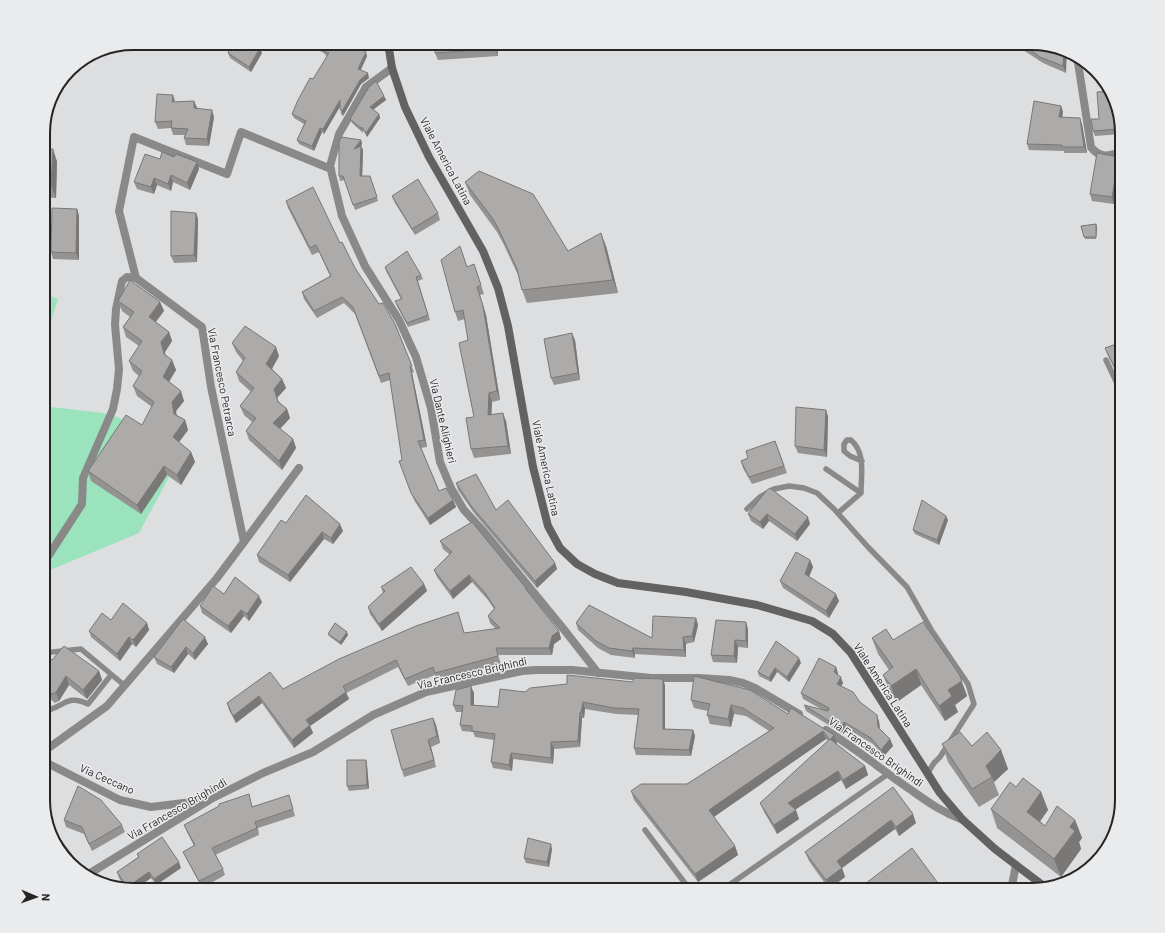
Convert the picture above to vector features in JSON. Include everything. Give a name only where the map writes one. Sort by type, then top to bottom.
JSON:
[{"type":"main road","name":"Viale America Latina","points":[[389,50],[392,68],[405,107],[429,157],[483,251],[498,288],[508,326],[533,467],[548,526],[560,548],[577,564],[595,574],[618,583],[686,592],[757,605],[812,621],[833,634],[851,653],[940,793],[963,820],[995,849],[1039,882]]},
{"type":"street","points":[[389,54],[391,50]]},
{"type":"street","points":[[1077,64],[1091,147],[1096,153],[1106,156],[1115,154]]},
{"type":"street","name":"Via Dante Alighieri","points":[[392,68],[366,87],[339,134],[330,169],[342,216],[365,266],[399,320],[416,357],[431,408],[440,462],[451,488],[464,510],[548,609],[598,673]]},
{"type":"street","points":[[50,554],[82,504],[83,478],[114,409],[119,369],[115,325],[119,291],[122,281],[127,277],[136,278],[119,211],[134,137],[227,174],[241,132],[330,169]]},
{"type":"street","name":"Via Francesco Petrarca","points":[[136,278],[202,327],[211,387],[244,542]]},
{"type":"street","points":[[50,747],[107,706],[217,578],[299,468]]},
{"type":"street","name":"Via Francesco Brighindi","points":[[92,872],[211,799],[263,773],[313,752],[373,715],[426,692],[522,671],[572,670],[651,678],[699,678],[729,680],[743,683],[755,688],[804,717]]},
{"type":"street","name":"Via Francesco Brighindi","points":[[818,726],[845,742],[888,774],[947,814],[963,820]]},
{"type":"street","name":"Via Ceccano","points":[[50,765],[120,800],[151,807],[211,799]]},
{"type":"street","points":[[1012,883],[1016,865]]},
{"type":"lane","points":[[1106,360],[1115,379]]},
{"type":"lane","points":[[838,513],[861,493],[862,462]]},
{"type":"lane","points":[[826,469],[861,493]]},
{"type":"lane","points":[[747,509],[760,497],[774,488],[789,486],[804,488],[817,493],[908,587],[932,631],[968,684],[974,704],[940,757],[927,774]]},
{"type":"lane","points":[[50,652],[81,648],[124,685]]},
{"type":"lane","points":[[50,708],[70,700],[81,701],[88,704],[111,675]]},
{"type":"lane","points":[[732,883],[888,774]]},
{"type":"lane","points":[[646,830],[685,883]]},
{"type":"green space","points":[[50,296],[58,299],[50,324]]},
{"type":"green space","points":[[50,407],[103,413],[120,418],[136,428],[148,460],[169,477],[139,533],[50,570]]},
{"type":"building","points":[[230,50],[259,50],[249,67],[228,53]]},
{"type":"building","points":[[362,50],[366,52],[358,69],[368,73],[360,80],[342,111],[340,109],[340,100],[323,129],[320,128],[312,146],[297,140],[306,121],[292,114],[310,78],[313,79],[329,53],[323,51]]},
{"type":"building","points":[[435,50],[480,50],[435,53]]},
{"type":"building","points":[[1030,50],[1064,56],[1063,66],[1040,57]]},
{"type":"building","points":[[376,81],[384,96],[370,107],[379,114],[366,133],[362,127],[362,129],[350,119],[369,87]]},
{"type":"building","points":[[1097,92],[1104,92],[1106,96],[1111,107],[1115,129],[1093,131],[1091,119],[1099,119]]},
{"type":"building","points":[[157,94],[173,95],[172,102],[194,101],[194,108],[212,110],[207,139],[184,138],[188,129],[171,128],[172,121],[155,122]]},
{"type":"building","points":[[1034,101],[1061,106],[1059,117],[1080,118],[1084,147],[1027,144]]},
{"type":"building","points":[[341,137],[361,140],[354,149],[361,146],[360,176],[370,176],[377,197],[353,205],[343,176],[339,176],[339,143]]},
{"type":"building","points":[[50,149],[53,149],[51,185]]},
{"type":"building","points":[[162,152],[174,157],[176,154],[197,162],[187,183],[171,175],[168,184],[154,178],[151,187],[134,182],[145,154],[160,159]]},
{"type":"building","points":[[1097,153],[1115,156],[1115,180],[1112,197],[1090,194]]},
{"type":"building","points":[[479,171],[533,194],[568,251],[601,233],[613,280],[522,290],[517,269],[500,232],[493,219],[465,182]]},
{"type":"building","points":[[418,179],[438,213],[412,229],[392,196]]},
{"type":"building","points":[[313,187],[340,243],[342,242],[355,268],[379,304],[383,303],[395,324],[412,366],[410,366],[424,440],[418,441],[439,491],[446,488],[453,500],[428,518],[411,493],[399,461],[402,460],[389,373],[379,376],[353,307],[342,297],[314,311],[302,292],[331,276],[316,245],[310,248],[286,201]]},
{"type":"building","points":[[52,208],[77,209],[76,253],[51,252]]},
{"type":"building","points":[[171,211],[196,213],[194,255],[171,256]]},
{"type":"building","points":[[1096,224],[1096,237],[1084,237],[1081,226]]},
{"type":"building","points":[[460,246],[467,267],[474,264],[481,285],[477,287],[483,306],[497,391],[489,393],[488,415],[503,413],[508,446],[471,449],[466,418],[474,417],[459,343],[468,340],[463,310],[455,312],[441,260]]},
{"type":"building","points":[[407,251],[421,275],[416,277],[428,315],[407,323],[395,301],[402,299],[385,267]]},
{"type":"building","points":[[130,280],[160,302],[149,317],[169,332],[161,342],[164,354],[172,360],[163,377],[181,391],[172,402],[174,414],[185,420],[173,437],[191,452],[177,475],[164,466],[137,505],[88,471],[126,415],[142,425],[154,402],[133,386],[142,371],[129,361],[142,341],[123,327],[134,312],[118,301]]},
{"type":"building","points":[[245,326],[276,347],[266,364],[282,379],[274,389],[278,402],[287,409],[273,423],[293,439],[279,461],[246,431],[256,418],[240,406],[254,388],[236,372],[245,358],[232,343]]},
{"type":"building","points":[[572,333],[578,373],[551,378],[544,339]]},
{"type":"building","points":[[1115,344],[1115,368],[1105,348]]},
{"type":"building","points":[[796,407],[826,410],[824,450],[795,446]]},
{"type":"building","points":[[775,441],[784,466],[749,477],[741,461],[748,458],[746,451]]},
{"type":"building","points":[[476,474],[496,510],[508,500],[555,563],[535,581],[472,507],[456,483]]},
{"type":"building","points":[[770,488],[808,517],[795,534],[767,514],[760,522],[748,514]]},
{"type":"building","points":[[306,495],[340,524],[331,538],[322,532],[288,575],[257,555],[281,520],[286,523]]},
{"type":"building","points":[[922,500],[946,516],[937,540],[913,530]]},
{"type":"building","points":[[472,522],[559,631],[552,636],[549,648],[496,648],[498,656],[435,673],[433,667],[405,679],[396,660],[343,686],[346,692],[306,720],[310,725],[292,740],[259,696],[233,716],[227,703],[270,672],[283,689],[339,659],[416,626],[458,612],[464,633],[500,628],[488,616],[495,608],[485,593],[469,575],[450,591],[434,570],[452,552],[440,541]]},
{"type":"building","points":[[796,552],[810,560],[805,574],[836,594],[826,611],[780,581]]},
{"type":"building","points":[[411,567],[424,584],[379,624],[368,607],[385,591],[381,587]]},
{"type":"building","points":[[235,577],[259,596],[247,614],[241,610],[228,626],[200,606],[213,586],[224,594]]},
{"type":"building","points":[[123,603],[147,623],[133,640],[129,637],[117,654],[89,631],[102,613],[111,620]]},
{"type":"building","points":[[589,605],[652,638],[653,616],[696,618],[692,636],[683,637],[684,650],[633,648],[632,651],[609,648],[596,641],[576,623]]},
{"type":"building","points":[[183,619],[205,637],[193,653],[186,647],[171,667],[154,657]]},
{"type":"building","points":[[716,620],[746,622],[746,641],[735,640],[734,656],[711,655]]},
{"type":"building","points":[[923,622],[959,674],[962,681],[948,690],[952,696],[939,706],[916,669],[891,686],[883,675],[893,667],[872,638],[886,629],[893,640]]},
{"type":"building","points":[[335,623],[347,632],[340,642],[328,634]]},
{"type":"building","points":[[776,641],[799,658],[787,677],[775,668],[769,678],[758,672]]},
{"type":"building","points":[[64,646],[99,671],[83,690],[66,676],[56,692],[52,694],[50,692],[50,659],[52,660]]},
{"type":"building","points":[[819,658],[836,667],[834,672],[841,677],[837,684],[853,692],[860,702],[877,715],[878,727],[890,739],[881,750],[871,738],[844,722],[840,728],[804,705],[828,711],[829,708],[801,693]]},
{"type":"building","points":[[567,675],[633,682],[634,678],[663,679],[663,729],[693,730],[689,750],[634,748],[639,709],[614,708],[583,702],[580,712],[578,741],[551,742],[551,758],[511,753],[509,765],[491,762],[495,734],[472,731],[472,726],[460,725],[463,706],[453,705],[456,690],[471,686],[471,705],[498,707],[500,689],[525,692],[530,688],[567,684]]},
{"type":"building","points":[[694,676],[750,690],[788,714],[791,708],[834,735],[830,740],[823,731],[709,810],[735,846],[695,874],[631,791],[641,784],[687,784],[774,728],[743,708],[731,705],[728,719],[707,715],[710,704],[691,700]]},
{"type":"building","points":[[433,718],[437,736],[428,740],[434,760],[402,770],[391,730]]},
{"type":"building","points":[[960,732],[972,746],[987,732],[1001,750],[986,766],[992,777],[972,789],[942,744]]},
{"type":"building","points":[[830,739],[865,766],[843,780],[838,771],[788,803],[796,810],[774,825],[760,803]]},
{"type":"building","points":[[347,760],[366,760],[367,785],[347,786]]},
{"type":"building","points":[[1023,778],[1041,792],[1027,812],[1045,826],[1057,806],[1075,820],[1070,827],[1075,831],[1054,859],[991,809],[1010,782],[1016,787]]},
{"type":"building","points":[[78,786],[101,800],[122,825],[89,844],[82,827],[64,820]]},
{"type":"building","points":[[893,787],[913,814],[896,827],[891,820],[837,861],[842,868],[826,880],[805,852]]},
{"type":"building","points":[[249,794],[252,807],[289,795],[293,809],[255,822],[257,828],[212,848],[223,869],[199,881],[183,852],[195,845],[184,825],[219,806],[219,804]]},
{"type":"building","points":[[162,837],[179,862],[154,879],[149,872],[133,883],[124,882],[117,872],[139,857],[137,854]]},
{"type":"building","points":[[528,838],[551,844],[547,862],[524,858]]},
{"type":"building","points":[[60,840],[75,859],[64,846]]},
{"type":"building","points":[[912,848],[938,883],[866,883]]}]
